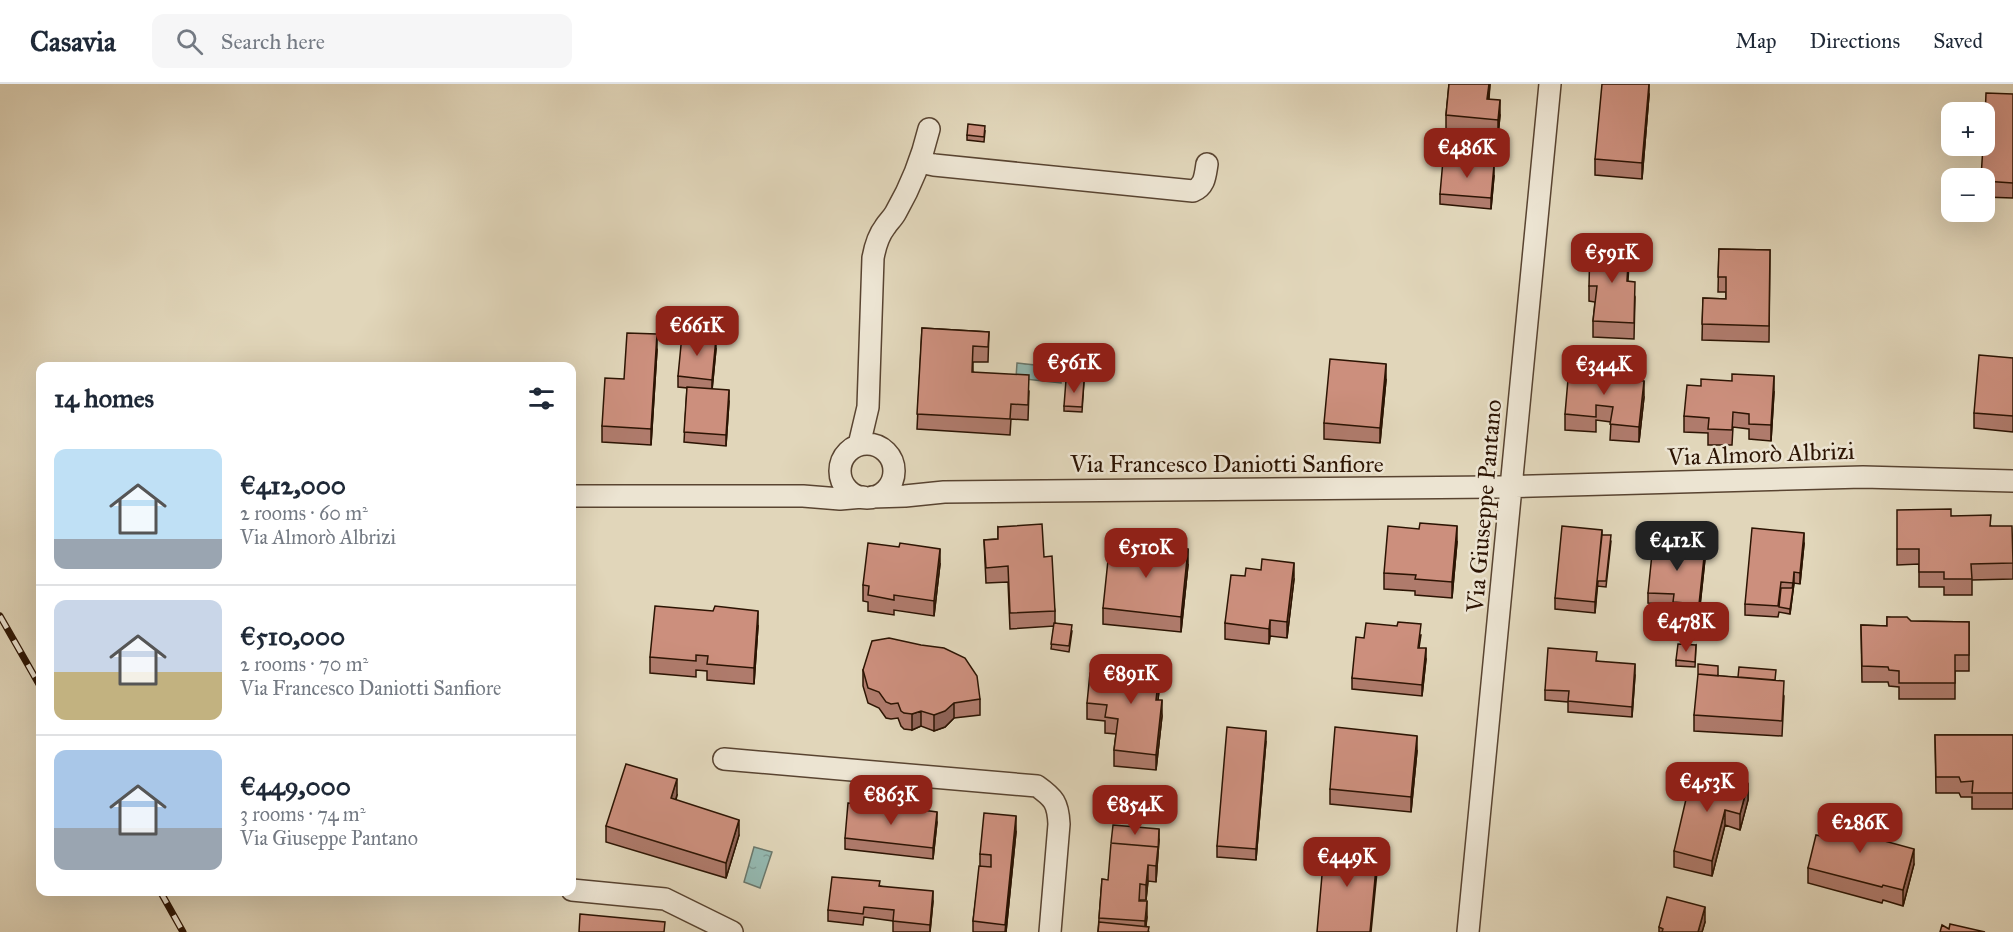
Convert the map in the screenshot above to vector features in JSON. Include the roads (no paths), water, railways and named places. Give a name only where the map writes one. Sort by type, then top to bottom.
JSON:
[{"type":"street","name":"Via Giuseppe Pantano","points":[[1468,932],[1550,84]]},
{"type":"street","points":[[859,445],[868,407],[873,258],[876,244],[883,229],[895,215],[920,162],[929,129]]},
{"type":"street","points":[[920,162],[1193,191],[1199,188],[1204,179],[1207,164]]},
{"type":"street","points":[[868,407],[874,435],[889,457],[892,482],[880,494],[867,497],[855,494],[843,482],[841,464],[851,449],[859,445],[876,445],[889,457]]},
{"type":"street","name":"Via Francesco Daniotti Sanfiore","points":[[889,457],[908,479],[922,488],[944,492]]},
{"type":"street","points":[[803,496],[823,490],[841,473]]},
{"type":"street","name":"Via Almorò Albrizi","points":[[1511,487],[1863,477],[2013,481]]},
{"type":"street","name":"Via Francesco Daniotti Sanfiore","points":[[576,496],[803,496],[840,499],[944,492],[1511,487]]},
{"type":"street","points":[[724,759],[1037,786],[1046,792],[1058,807],[1059,824],[1050,932]]},
{"type":"street","points":[[576,890],[665,899],[732,932]]},
{"type":"water","points":[[1017,363],[1062,368],[1061,383],[1016,378]]},
{"type":"water","points":[[754,847],[772,852],[760,888],[744,882]]},
{"type":"railway","points":[[0,616],[36,679]]},
{"type":"railway","points":[[163,896],[183,932]]}]
